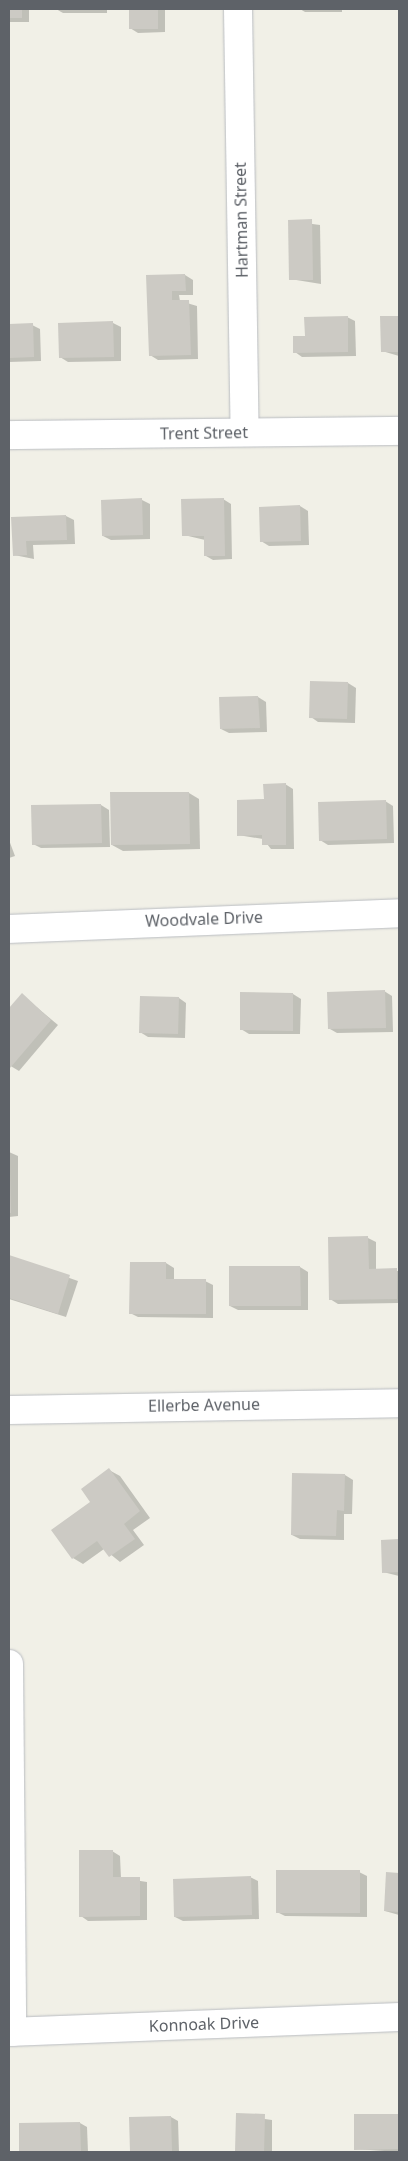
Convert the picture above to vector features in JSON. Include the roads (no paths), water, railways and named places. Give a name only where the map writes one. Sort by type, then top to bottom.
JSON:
[{"type":"street","name":"Hartman Street","points":[[238,9],[245,432]]},
{"type":"street","name":"Trent Street","points":[[9,435],[399,431]]},
{"type":"street","name":"Woodvale Drive","points":[[9,930],[399,913]]},
{"type":"street","name":"Ellerbe Avenue","points":[[9,1410],[399,1403]]},
{"type":"street","points":[[9,1664],[10,2032]]},
{"type":"street","name":"Konnoak Drive","points":[[10,2032],[399,2017]]}]
